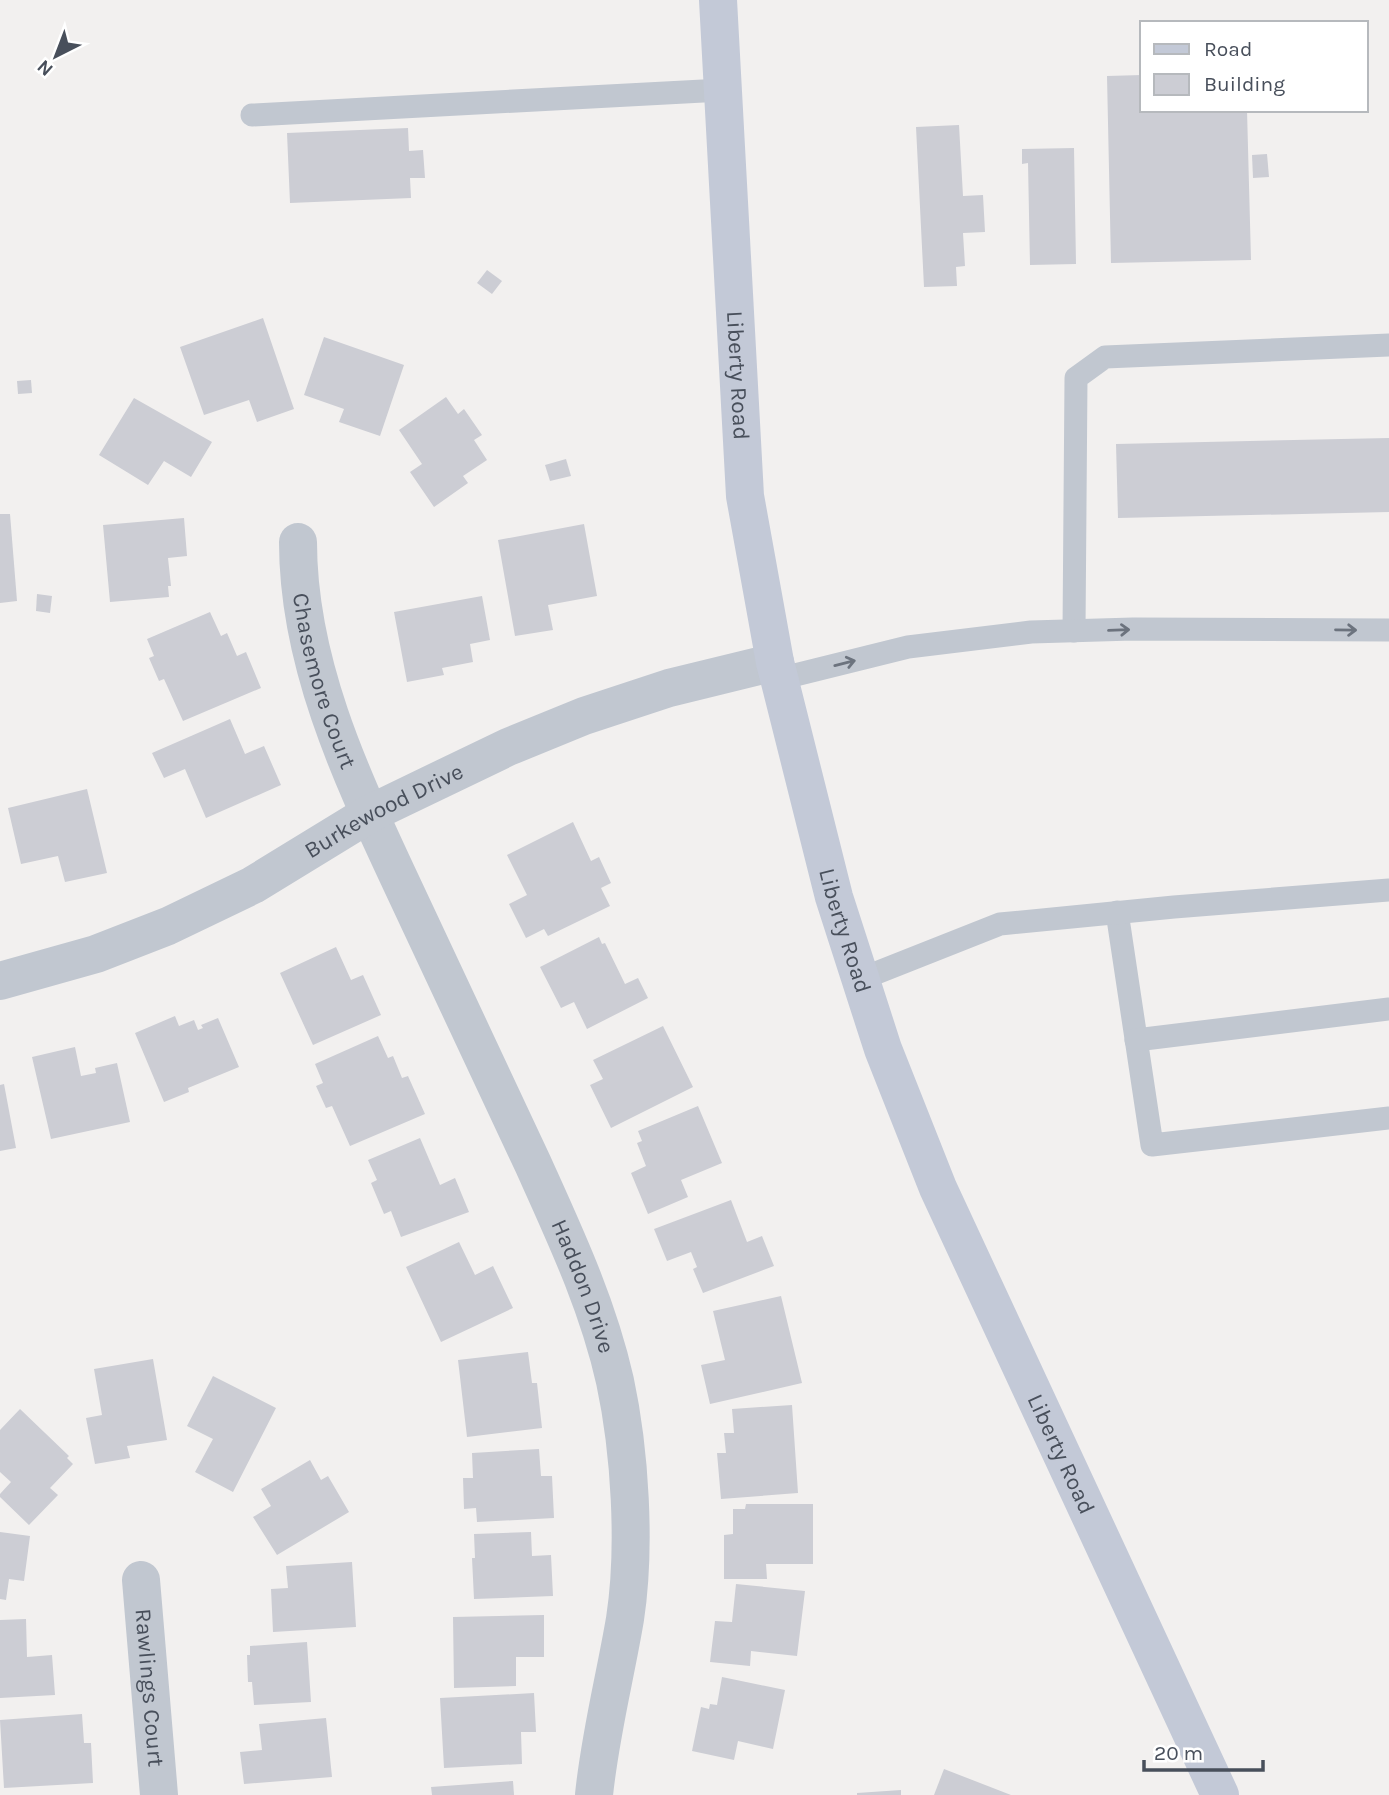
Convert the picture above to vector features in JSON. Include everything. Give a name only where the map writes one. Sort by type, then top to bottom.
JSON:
[{"type":"main road","name":"Liberty Road","points":[[718,0],[745,496],[777,671],[834,897],[883,1049],[938,1188],[1220,1795]]},
{"type":"street","name":"Chasemore Court","points":[[298,542],[307,635],[319,681],[337,735],[369,814]]},
{"type":"street","name":"Burkewood Drive","points":[[0,981],[96,954],[168,926],[253,885],[369,814],[508,747],[584,716],[668,688],[777,671]]},
{"type":"street","name":"Haddon Drive","points":[[369,814],[583,1276],[601,1328],[615,1382],[628,1455],[630,1548],[625,1615],[598,1756],[594,1795]]},
{"type":"street","name":"Rawlings Court","points":[[141,1580],[159,1795]]},
{"type":"lane","points":[[252,115],[722,90]]},
{"type":"lane","points":[[1074,631],[1076,378],[1105,357],[1389,345]]},
{"type":"lane","points":[[777,671],[908,647],[1031,632],[1389,630]]},
{"type":"lane","points":[[860,979],[1000,924],[1389,890]]},
{"type":"lane","points":[[1117,912],[1152,1145],[1389,1118]]},
{"type":"lane","points":[[1136,1040],[1389,1009]]},
{"type":"building","points":[[1140,75],[1140,112],[1247,112],[1251,260],[1111,263],[1107,76]]},
{"type":"building","points":[[959,125],[963,196],[983,195],[985,232],[963,233],[965,266],[956,267],[957,286],[924,287],[916,127]]},
{"type":"building","points":[[408,128],[409,151],[423,150],[425,178],[410,178],[411,198],[290,203],[287,133]]},
{"type":"building","points":[[1074,148],[1076,264],[1030,265],[1028,163],[1022,164],[1022,149]]},
{"type":"building","points":[[1267,154],[1269,177],[1253,178],[1252,155]]},
{"type":"building","points":[[487,270],[502,281],[492,294],[477,283]]},
{"type":"building","points":[[263,318],[294,409],[257,422],[249,400],[204,415],[180,347]]},
{"type":"building","points":[[324,337],[404,365],[380,436],[339,422],[344,409],[304,395]]},
{"type":"building","points":[[31,380],[32,393],[18,394],[17,381]]},
{"type":"building","points":[[446,397],[458,414],[464,409],[482,435],[474,440],[487,460],[463,476],[468,483],[434,507],[410,472],[422,464],[399,430]]},
{"type":"building","points":[[134,398],[212,442],[191,477],[164,461],[148,485],[99,455]]},
{"type":"building","points":[[1389,438],[1389,512],[1118,518],[1116,444]]},
{"type":"building","points":[[566,459],[571,476],[550,481],[545,465]]},
{"type":"building","points":[[0,514],[10,514],[17,601],[0,603]]},
{"type":"building","points":[[184,518],[187,556],[168,558],[171,586],[168,586],[169,597],[110,602],[103,525]]},
{"type":"building","points":[[584,524],[597,596],[548,605],[553,630],[515,636],[498,540]]},
{"type":"building","points":[[37,594],[52,596],[50,613],[36,611]]},
{"type":"building","points":[[482,596],[490,640],[470,644],[473,662],[442,668],[444,675],[407,682],[394,612]]},
{"type":"building","points":[[210,612],[221,636],[227,633],[237,656],[246,652],[261,688],[183,721],[164,679],[159,681],[149,658],[154,656],[147,639]]},
{"type":"building","points":[[230,719],[245,754],[264,746],[281,785],[206,818],[185,769],[164,778],[152,753]]},
{"type":"building","points":[[87,789],[107,873],[65,882],[58,856],[21,864],[8,808]]},
{"type":"building","points":[[573,822],[591,861],[599,857],[611,883],[601,888],[610,906],[548,936],[544,929],[526,938],[509,904],[527,895],[507,855]]},
{"type":"building","points":[[599,937],[602,944],[605,943],[625,984],[638,978],[648,998],[587,1029],[574,1002],[561,1008],[540,967]]},
{"type":"building","points":[[336,947],[351,980],[363,975],[381,1015],[313,1045],[280,973]]},
{"type":"building","points":[[175,1016],[179,1026],[194,1020],[198,1030],[203,1028],[201,1025],[218,1018],[239,1067],[188,1088],[189,1092],[164,1102],[135,1033]]},
{"type":"building","points":[[663,1026],[693,1087],[611,1128],[590,1085],[603,1079],[593,1060]]},
{"type":"building","points":[[378,1036],[388,1058],[393,1056],[402,1078],[408,1076],[425,1114],[350,1146],[332,1106],[326,1108],[316,1086],[323,1083],[315,1064]]},
{"type":"building","points":[[75,1047],[81,1076],[96,1073],[95,1068],[117,1063],[130,1122],[51,1139],[32,1057]]},
{"type":"building","points":[[4,1084],[16,1148],[0,1151],[0,1085]]},
{"type":"building","points":[[698,1106],[722,1163],[681,1180],[688,1197],[648,1214],[631,1173],[646,1166],[637,1143],[642,1141],[638,1131]]},
{"type":"building","points":[[420,1138],[440,1185],[455,1178],[469,1212],[401,1237],[391,1211],[384,1214],[371,1183],[377,1180],[368,1160]]},
{"type":"building","points":[[731,1200],[747,1242],[762,1236],[774,1266],[703,1293],[693,1269],[697,1267],[691,1252],[667,1261],[654,1229]]},
{"type":"building","points":[[459,1242],[475,1275],[493,1266],[513,1308],[441,1342],[406,1267]]},
{"type":"building","points":[[781,1296],[802,1383],[710,1404],[701,1365],[725,1360],[713,1311]]},
{"type":"building","points":[[528,1352],[532,1383],[537,1383],[542,1428],[467,1437],[458,1360]]},
{"type":"building","points":[[153,1359],[167,1440],[127,1446],[130,1458],[95,1464],[86,1418],[102,1415],[94,1369]]},
{"type":"building","points":[[213,1376],[276,1408],[233,1492],[195,1472],[213,1439],[187,1426]]},
{"type":"building","points":[[792,1405],[798,1493],[721,1499],[717,1453],[726,1453],[724,1433],[734,1433],[732,1409]]},
{"type":"building","points":[[20,1409],[69,1456],[67,1458],[73,1464],[50,1488],[58,1495],[29,1525],[0,1497],[11,1482],[0,1472],[0,1430]]},
{"type":"building","points":[[539,1449],[541,1476],[552,1476],[554,1518],[477,1522],[476,1508],[464,1509],[463,1478],[473,1478],[472,1453]]},
{"type":"building","points":[[310,1460],[321,1480],[328,1476],[349,1512],[277,1555],[253,1517],[271,1506],[261,1489]]},
{"type":"building","points":[[746,1504],[813,1504],[813,1564],[766,1564],[767,1579],[724,1579],[724,1535],[733,1534],[733,1509],[745,1509]]},
{"type":"building","points":[[0,1532],[30,1536],[24,1581],[9,1579],[6,1600],[0,1599]]},
{"type":"building","points":[[531,1532],[532,1556],[551,1555],[553,1596],[474,1599],[474,1534]]},
{"type":"building","points":[[352,1562],[356,1627],[273,1632],[271,1589],[288,1588],[286,1566]]},
{"type":"building","points":[[736,1584],[805,1591],[797,1656],[751,1651],[750,1666],[710,1662],[715,1621],[732,1622]]},
{"type":"building","points":[[544,1615],[544,1657],[516,1657],[516,1686],[454,1688],[453,1617]]},
{"type":"building","points":[[26,1619],[27,1657],[52,1655],[55,1695],[0,1698],[0,1620]]},
{"type":"building","points":[[307,1642],[311,1702],[254,1705],[252,1682],[248,1682],[247,1655],[250,1655],[250,1646]]},
{"type":"building","points":[[722,1677],[785,1690],[773,1749],[738,1741],[734,1760],[692,1751],[701,1707],[709,1709],[710,1704],[717,1705]]},
{"type":"building","points":[[534,1693],[536,1732],[521,1732],[522,1764],[444,1768],[440,1698]]},
{"type":"building","points":[[82,1714],[84,1743],[91,1743],[93,1783],[4,1788],[0,1720]]},
{"type":"building","points":[[326,1718],[332,1777],[244,1784],[240,1752],[262,1750],[259,1724]]},
{"type":"building","points":[[944,1769],[1011,1795],[934,1795]]},
{"type":"building","points":[[513,1781],[514,1795],[432,1795],[431,1787]]},
{"type":"building","points":[[901,1790],[901,1795],[857,1795],[857,1793]]}]
